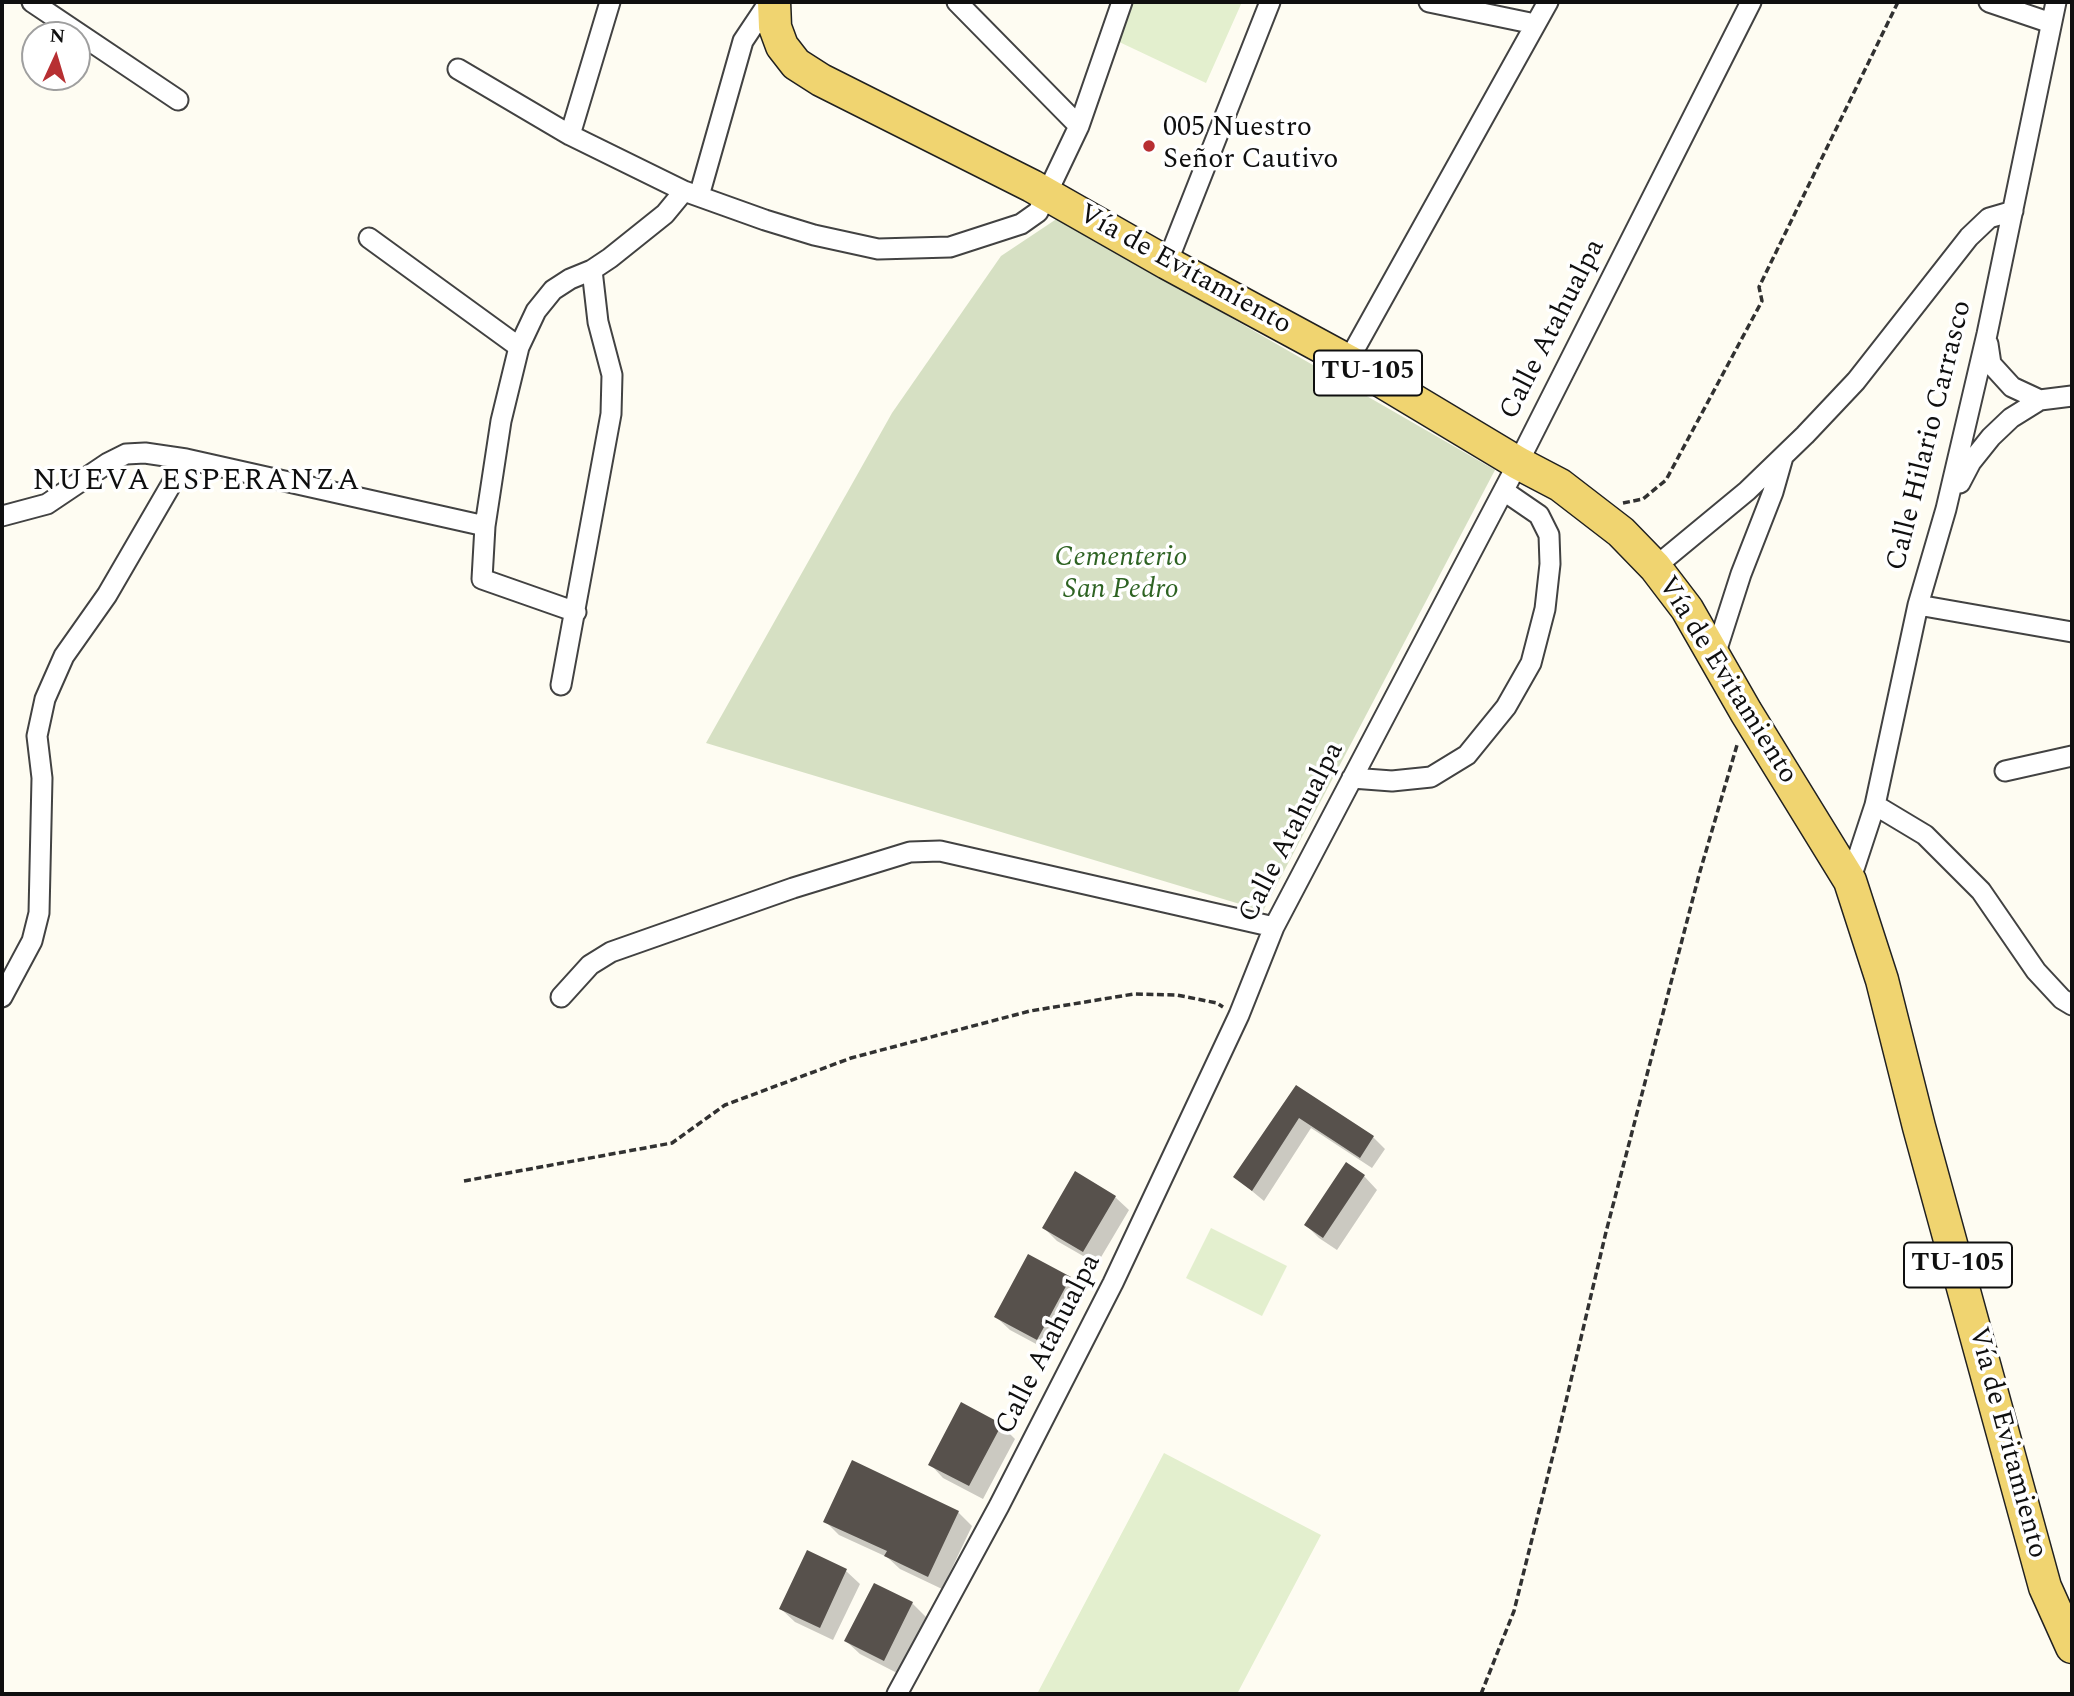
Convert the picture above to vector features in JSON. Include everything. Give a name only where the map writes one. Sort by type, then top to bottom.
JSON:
[{"type":"main road","name":"Vía de Evitamiento","points":[[771,2],[775,27],[782,46],[796,64],[821,80],[1046,195],[1348,361],[1518,463],[1560,485],[1621,532],[1655,567],[1687,609],[1715,654],[1746,712],[1850,881],[1882,980],[1919,1127],[2042,1575],[2072,1647]]},
{"type":"street","points":[[32,2],[178,100]]},
{"type":"street","points":[[570,135],[610,2]]},
{"type":"street","points":[[576,612],[482,579],[485,526],[501,421],[519,347],[536,311],[554,290],[570,279],[592,270],[691,193],[743,41],[771,2]]},
{"type":"street","points":[[957,2],[1079,126]]},
{"type":"street","points":[[458,69],[570,135],[691,193],[814,235],[878,249],[950,247],[1021,224],[1038,212],[1079,126],[1122,2]]},
{"type":"street","points":[[1167,263],[1270,2]]},
{"type":"street","points":[[1429,2],[1535,23]]},
{"type":"street","points":[[1348,361],[1548,2]]},
{"type":"street","name":"Calle Atahualpa","points":[[897,1694],[1006,1493],[1113,1283],[1239,1015],[1274,927],[1504,491],[1751,2]]},
{"type":"street","points":[[1989,2],[2051,23]]},
{"type":"street","name":"Calle Hilario Carrasco","points":[[1850,881],[1875,805],[1918,605],[1946,509],[1986,334],[2051,23],[2062,4]]},
{"type":"street","points":[[1655,567],[1747,491],[1856,381],[1969,237],[1989,218],[2012,211]]},
{"type":"street","points":[[369,238],[519,347]]},
{"type":"street","points":[[561,685],[611,414],[612,375],[598,322],[592,270]]},
{"type":"street","points":[[1986,334],[1991,364],[2012,387],[2040,400]]},
{"type":"street","points":[[1946,509],[1971,462],[2011,418],[2040,400],[2072,396]]},
{"type":"street","points":[[2,516],[47,504],[108,463],[126,454],[145,453],[485,526]]},
{"type":"street","points":[[1715,654],[1741,574],[1773,492],[1783,456]]},
{"type":"street","points":[[2,997],[32,940],[39,914],[42,778],[37,736],[45,699],[64,656],[107,595],[186,460]]},
{"type":"street","points":[[1352,778],[1392,782],[1431,777],[1467,755],[1506,708],[1531,663],[1545,609],[1550,564],[1549,535],[1539,515],[1504,491]]},
{"type":"street","points":[[1918,605],[2072,632]]},
{"type":"street","points":[[2005,771],[2072,756]]},
{"type":"street","points":[[1875,805],[1925,835],[1981,891],[2036,971],[2062,999],[2072,1005]]},
{"type":"street","points":[[561,997],[590,965],[611,952],[793,888],[910,852],[940,851],[1274,927]]},
{"type":"path","points":[[1592,509],[1643,499],[1666,480],[1762,301],[1759,286],[1898,2]]},
{"type":"path","points":[[1481,1694],[1514,1611],[1606,1232],[1699,875],[1746,712]]},
{"type":"path","points":[[464,1181],[672,1143],[725,1105],[851,1058],[1030,1011],[1134,994],[1177,995],[1217,1003],[1239,1015]]},
{"type":"green space","points":[[1120,2],[1242,2],[1206,83],[1115,40]]},
{"type":"green space","name":"Cementerio San Pedro","points":[[1058,218],[1495,470],[1263,911],[706,743],[892,413],[1001,256]]},
{"type":"green space","points":[[1211,1228],[1287,1266],[1262,1316],[1186,1278]]},
{"type":"green space","points":[[1164,1453],[1321,1535],[1237,1694],[1037,1694]]},
{"type":"building","points":[[1296,1085],[1374,1136],[1360,1158],[1299,1118],[1252,1191],[1233,1177]]},
{"type":"building","points":[[1346,1162],[1365,1175],[1323,1238],[1304,1225]]},
{"type":"building","points":[[1075,1171],[1116,1196],[1083,1252],[1042,1228]]},
{"type":"building","points":[[1028,1254],[1071,1277],[1037,1340],[994,1317]]},
{"type":"building","points":[[961,1402],[1002,1424],[969,1486],[928,1465]]},
{"type":"building","points":[[852,1460],[959,1511],[928,1577],[884,1556],[887,1551],[823,1522]]},
{"type":"building","points":[[807,1550],[847,1569],[820,1628],[779,1609]]},
{"type":"building","points":[[874,1583],[913,1602],[884,1661],[844,1641]]},
{"type":"place","name":"005 Nuestro Señor Cautivo","points":[[1149,146]]},
{"type":"district","name":"NUEVA ESPERANZA","points":[[197,483]]}]
